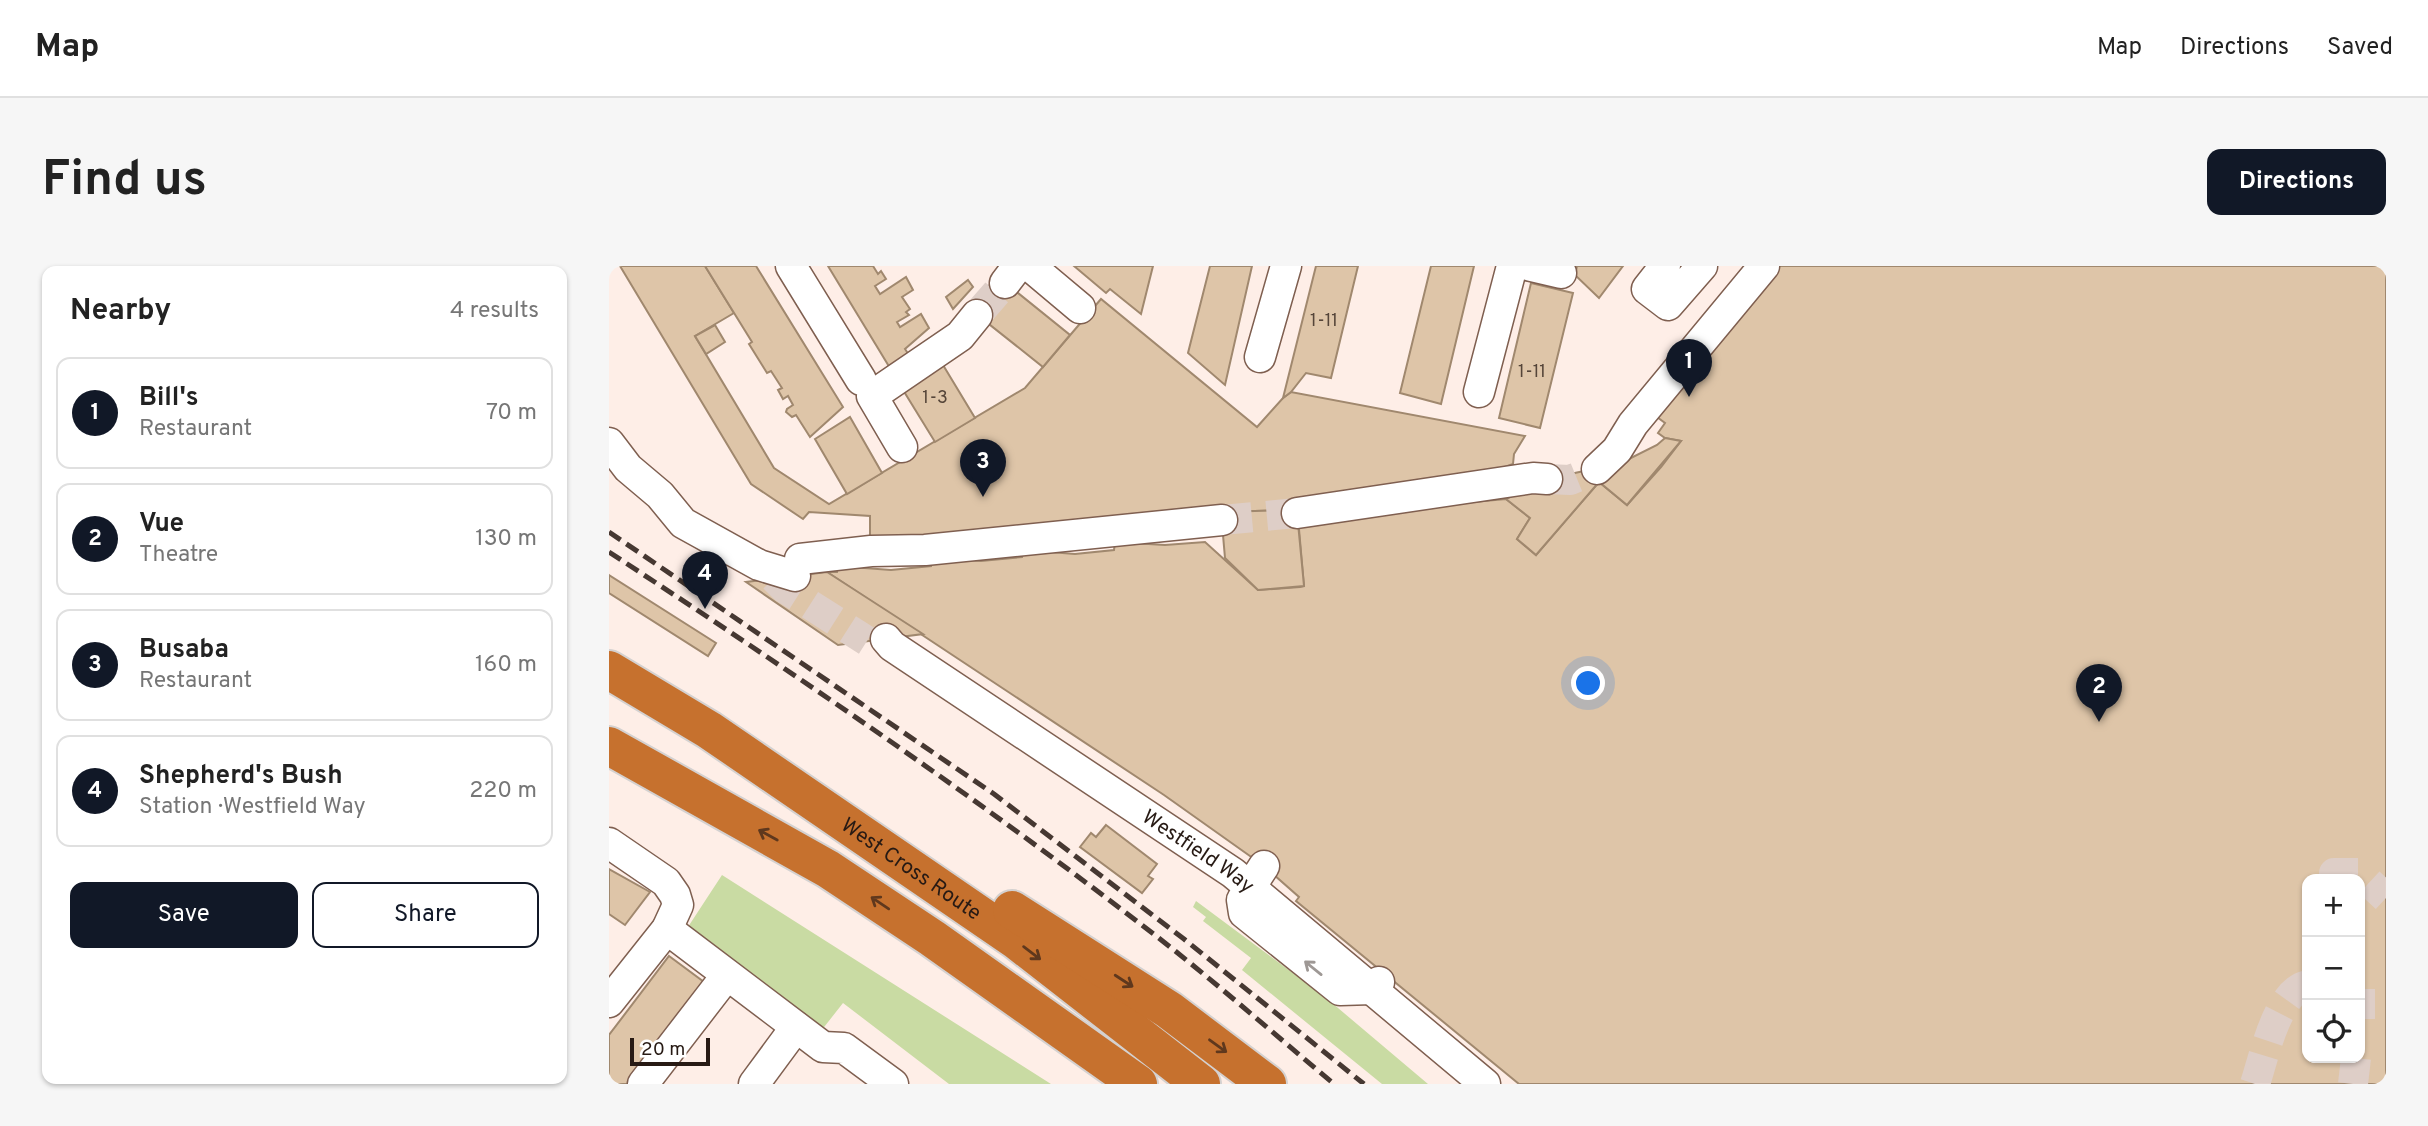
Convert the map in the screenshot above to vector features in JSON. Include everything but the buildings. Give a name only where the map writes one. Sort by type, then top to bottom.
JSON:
[{"type":"highway","name":"West Cross Route","points":[[609,670],[709,730],[1016,940],[1201,1084]]},
{"type":"highway","points":[[709,730],[1031,921],[1169,1010],[1267,1084]]},
{"type":"highway","points":[[609,746],[828,869],[932,938],[1138,1084]]},
{"type":"highway","points":[[932,938],[1103,1084]]},
{"type":"street","points":[[791,266],[902,447]]},
{"type":"street","points":[[1030,266],[1080,308]]},
{"type":"street","points":[[1260,357],[1286,266]]},
{"type":"street","points":[[1479,393],[1511,266]]},
{"type":"street","points":[[1531,266],[1561,274]]},
{"type":"street","points":[[1665,266],[1647,289],[1668,305],[1702,266]]},
{"type":"street","points":[[1597,469],[1617,450],[1633,424],[1764,266]]},
{"type":"street","points":[[867,388],[960,336],[977,315]]},
{"type":"street","points":[[609,443],[628,468],[660,495],[683,523],[782,570],[871,551],[952,548],[1221,520]]},
{"type":"street","points":[[1297,513],[1533,478],[1546,479]]},
{"type":"street","name":"Westfield Way","points":[[882,642],[1233,873],[1257,876],[1481,1072]]},
{"type":"street","points":[[609,844],[666,882],[678,905],[667,929],[609,1002]]},
{"type":"street","points":[[667,929],[823,1047],[844,1048],[893,1084]]},
{"type":"street","points":[[643,1084],[727,975]]},
{"type":"street","points":[[754,1084],[796,1027]]},
{"type":"green space","points":[[722,875],[1051,1084],[949,1084],[843,1003],[821,1031],[686,930]]},
{"type":"green space","points":[[1196,901],[1325,997],[1428,1084],[1382,1084],[1242,970],[1251,958],[1203,921],[1206,917],[1193,907]]},
{"type":"tunnel","points":[[977,315],[1005,283]]},
{"type":"tunnel","points":[[1547,479],[1570,480],[1597,469]]},
{"type":"tunnel","points":[[1222,520],[1297,513]]},
{"type":"tunnel","points":[[774,578],[784,588],[867,641]]},
{"type":"tunnel","points":[[2334,874],[2360,874]]},
{"type":"tunnel","points":[[2365,879],[2386,898]]},
{"type":"tunnel","points":[[2255,1084],[2267,1043],[2280,1012],[2287,1000],[2302,988]]},
{"type":"tunnel","points":[[2353,1084],[2355,1063]]},
{"type":"railway","points":[[609,532],[994,794],[1184,939],[1364,1084]]},
{"type":"railway","points":[[609,552],[816,690],[1019,833],[1174,950],[1334,1084]]},
{"type":"place","name":"Bill's","points":[[1689,397]]},
{"type":"place","name":"Busaba","points":[[983,497]]},
{"type":"place","name":"Shepherd's Bush","points":[[705,609]]},
{"type":"place","name":"Vue","points":[[2099,722]]}]
